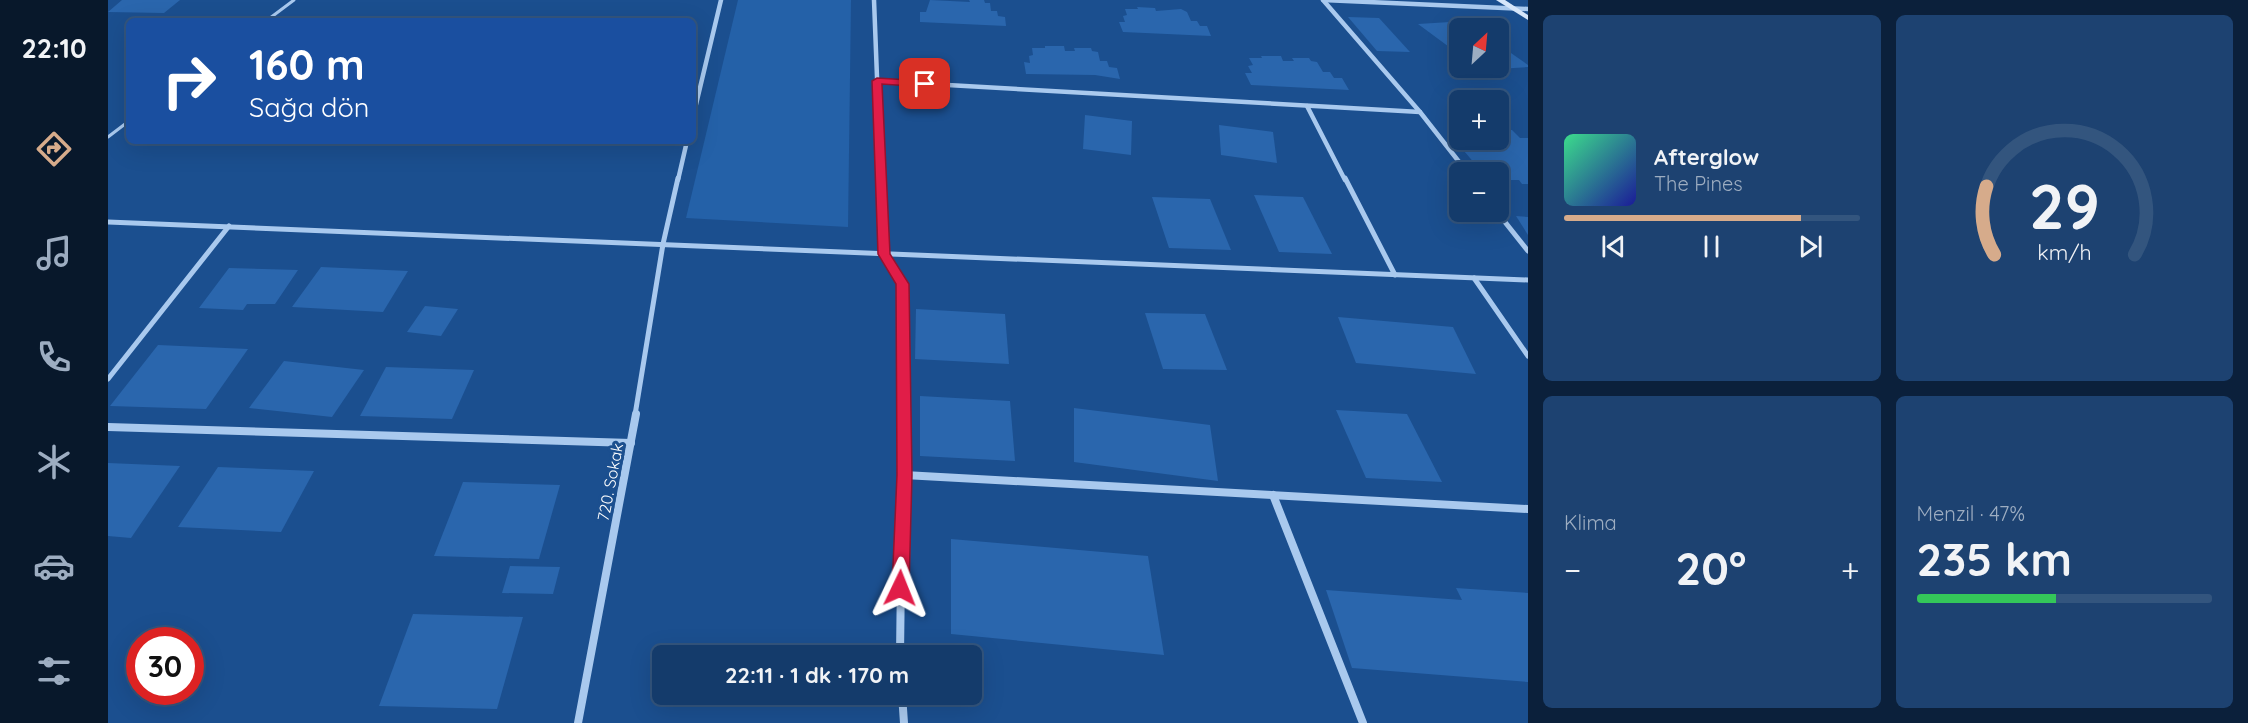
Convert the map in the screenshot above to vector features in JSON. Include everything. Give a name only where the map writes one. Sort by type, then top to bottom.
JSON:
[{"type":"main road","points":[[1500,0],[1528,18]]},
{"type":"street","points":[[696,104],[720,0]]},
{"type":"street","points":[[874,0],[884,254],[902,284],[904,475],[900,645]]},
{"type":"street","points":[[1323,0],[1528,9]]},
{"type":"street","points":[[1323,0],[1420,112],[1459,162]]},
{"type":"street","points":[[877,81],[1420,112]]},
{"type":"street","points":[[1307,106],[1395,275]]},
{"type":"street","name":"720. Sokak","points":[[578,723],[631,443],[663,244],[686,144]]},
{"type":"street","points":[[108,222],[1528,280]]},
{"type":"street","points":[[1505,222],[1528,251]]},
{"type":"street","points":[[108,379],[229,226]]},
{"type":"street","points":[[1474,278],[1528,356]]},
{"type":"street","points":[[108,427],[631,443]]},
{"type":"street","points":[[904,475],[1528,509]]},
{"type":"street","points":[[1274,495],[1363,723]]},
{"type":"street","points":[[903,705],[904,723]]},
{"type":"lane","points":[[270,18],[294,0]]},
{"type":"lane","points":[[108,137],[126,123]]},
{"type":"shaded area","points":[[738,0],[851,0],[848,227],[686,218]]},
{"type":"building","points":[[122,0],[180,0],[164,13],[108,12]]},
{"type":"building","points":[[930,0],[970,2],[969,0],[984,0],[985,3],[990,3],[991,11],[997,11],[998,16],[1005,17],[1006,26],[920,22],[920,12],[926,12]]},
{"type":"building","points":[[1137,7],[1155,8],[1156,11],[1181,9],[1187,12],[1191,21],[1197,21],[1200,26],[1207,26],[1211,36],[1123,32],[1119,22],[1125,22],[1123,16],[1127,15],[1125,9],[1138,9]]},
{"type":"building","points":[[1348,17],[1379,18],[1410,52],[1377,51]]},
{"type":"building","points":[[1449,22],[1449,47],[1418,24]]},
{"type":"building","points":[[1045,46],[1064,46],[1065,51],[1075,51],[1074,48],[1091,48],[1092,51],[1098,52],[1100,61],[1107,61],[1109,67],[1117,68],[1120,79],[1095,75],[1026,74],[1024,62],[1030,63],[1029,56],[1033,55],[1032,48],[1045,48]]},
{"type":"building","points":[[1509,52],[1528,65],[1528,67],[1509,68]]},
{"type":"building","points":[[1261,56],[1281,56],[1283,61],[1294,61],[1292,58],[1309,58],[1317,62],[1323,72],[1330,72],[1334,78],[1342,78],[1349,90],[1251,85],[1245,73],[1252,73],[1248,66],[1253,65],[1249,58],[1262,58]]},
{"type":"building","points":[[1085,115],[1132,121],[1131,155],[1083,149]]},
{"type":"building","points":[[1219,125],[1273,132],[1277,163],[1221,155]]},
{"type":"building","points":[[1509,130],[1520,138],[1528,138],[1528,184],[1522,184],[1519,180],[1509,180],[1509,162],[1473,162],[1463,150],[1509,150]]},
{"type":"building","points":[[1254,195],[1303,197],[1332,254],[1279,252]]},
{"type":"building","points":[[1152,197],[1210,199],[1231,250],[1169,248]]},
{"type":"building","points":[[1516,216],[1528,217],[1528,235]]},
{"type":"building","points":[[321,267],[408,271],[383,312],[292,307]]},
{"type":"building","points":[[229,268],[298,270],[275,304],[247,304],[243,310],[199,308]]},
{"type":"building","points":[[425,306],[458,309],[441,336],[407,332]]},
{"type":"building","points":[[916,309],[1005,314],[1009,364],[915,359]]},
{"type":"building","points":[[1145,313],[1205,314],[1227,370],[1163,369]]},
{"type":"building","points":[[1338,317],[1453,327],[1476,374],[1356,363]]},
{"type":"building","points":[[158,345],[248,349],[206,409],[110,406]]},
{"type":"building","points":[[284,361],[364,370],[332,417],[249,408]]},
{"type":"building","points":[[386,367],[474,370],[452,419],[360,416]]},
{"type":"building","points":[[920,396],[1010,401],[1015,461],[920,456]]},
{"type":"building","points":[[1074,408],[1210,425],[1218,481],[1074,462]]},
{"type":"building","points":[[1336,410],[1407,414],[1442,482],[1366,478]]},
{"type":"building","points":[[108,463],[180,466],[131,538],[108,536]]},
{"type":"building","points":[[218,467],[314,471],[281,532],[178,527]]},
{"type":"building","points":[[463,482],[560,485],[539,559],[434,556]]},
{"type":"building","points":[[951,539],[1148,556],[1164,655],[951,634]]},
{"type":"building","points":[[510,566],[560,567],[553,594],[502,593]]},
{"type":"building","points":[[1456,588],[1528,593],[1528,682],[1352,668],[1326,590],[1462,600]]},
{"type":"building","points":[[413,614],[523,617],[497,709],[379,706]]},
{"type":"route","points":[[900,588],[904,475],[902,284],[884,254],[877,81],[925,84]]}]
